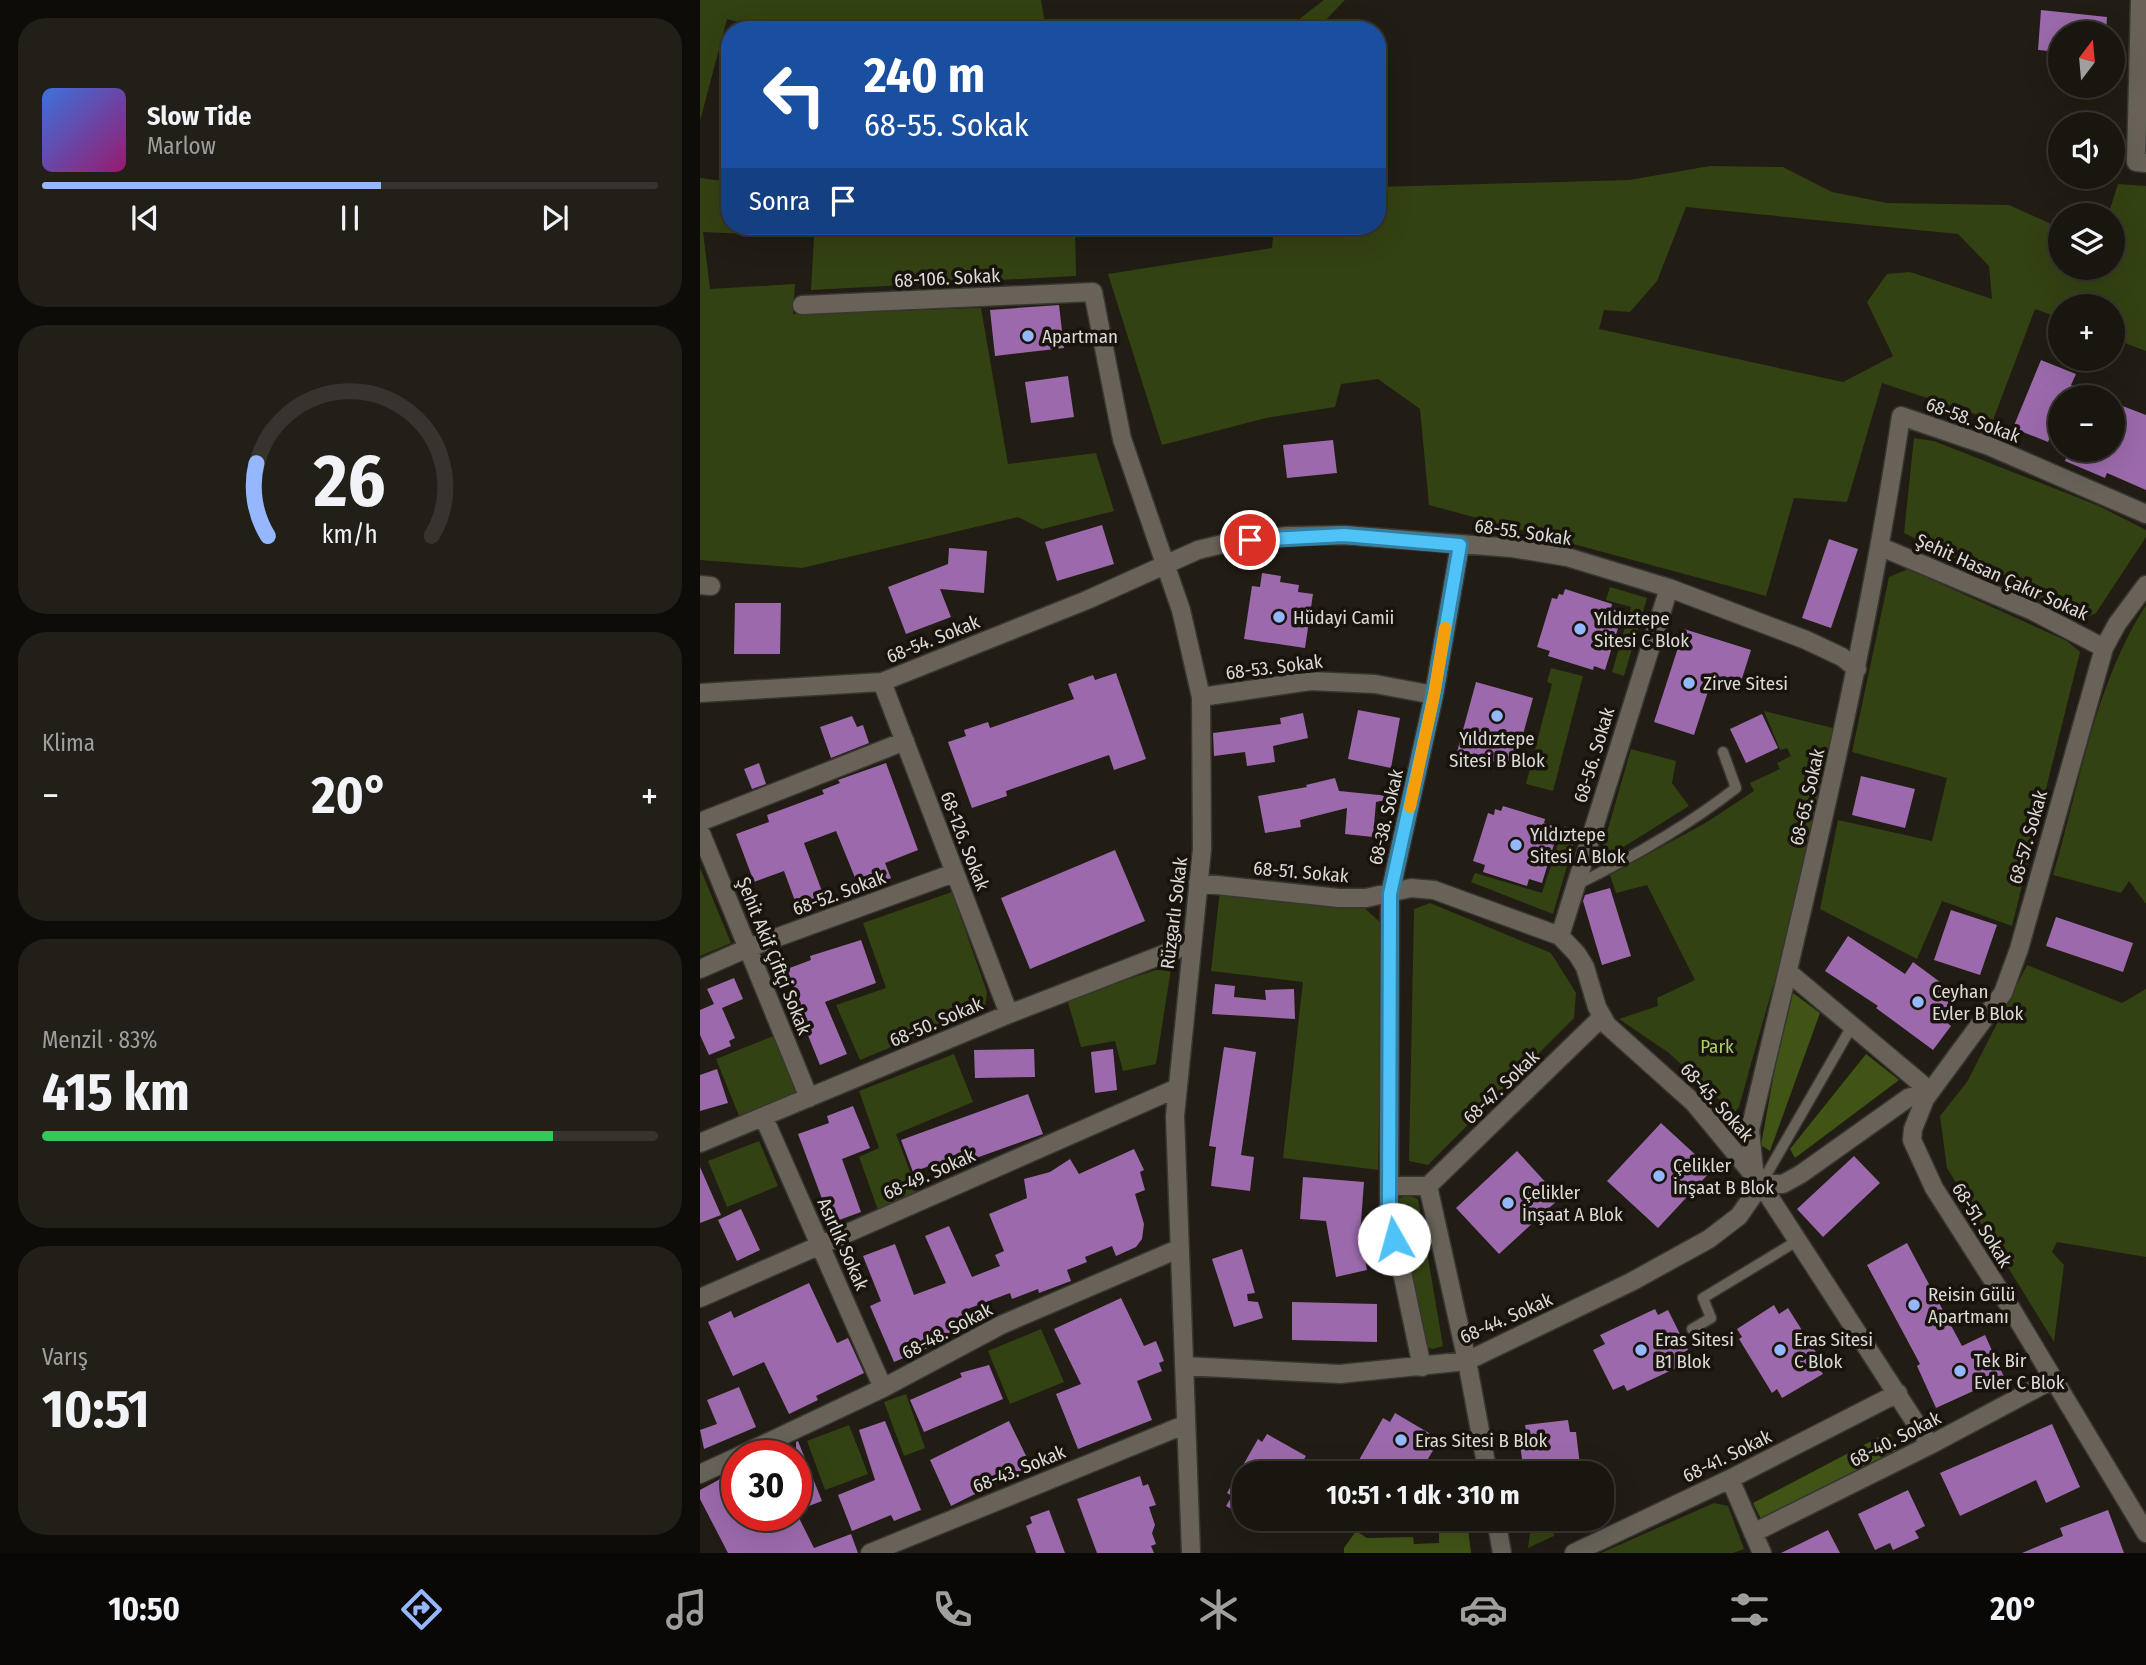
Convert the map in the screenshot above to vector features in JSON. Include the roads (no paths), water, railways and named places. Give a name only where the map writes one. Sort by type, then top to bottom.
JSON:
[{"type":"street","points":[[2140,0],[2141,162]]},
{"type":"street","name":"68-106. Sokak","points":[[802,305],[1093,292]]},
{"type":"street","name":"Rüzgarlı Sokak","points":[[1093,292],[1122,439],[1166,563],[1187,632],[1201,697],[1204,821],[1175,1089],[1184,1425],[1191,1553]]},
{"type":"street","name":"68-58. Sokak","points":[[1901,416],[1989,446],[2146,514]]},
{"type":"street","name":"68-65. Sokak","points":[[1761,1184],[1753,1163],[1751,1130],[1857,670],[1881,547],[1901,416]]},
{"type":"street","name":"68-55. Sokak","points":[[1166,563],[1231,542],[1287,536],[1344,535],[1553,554],[1669,588],[1825,648],[1857,670]]},
{"type":"street","name":"68-38. Sokak","points":[[1422,1367],[1389,1210],[1390,894],[1434,695],[1460,545]]},
{"type":"street","name":"Şehit Hasan Çakır Sokak","points":[[1881,547],[2033,611],[2104,648]]},
{"type":"street","name":"68-54. Sokak","points":[[700,693],[882,681],[1087,600],[1166,563]]},
{"type":"street","name":"68-57. Sokak","points":[[1930,1091],[1992,1009],[2009,978],[2104,648],[2117,624],[2146,585]]},
{"type":"street","name":"68-56. Sokak","points":[[1560,936],[1669,588]]},
{"type":"street","name":"68-126. Sokak","points":[[882,681],[1009,1014]]},
{"type":"street","name":"68-53. Sokak","points":[[1201,697],[1310,681],[1375,684],[1434,695]]},
{"type":"street","points":[[700,822],[905,740]]},
{"type":"street","name":"Şehit Akif Çiftçi Sokak","points":[[700,831],[809,1098]]},
{"type":"street","name":"68-52. Sokak","points":[[700,969],[748,948],[954,873]]},
{"type":"street","name":"68-51. Sokak","points":[[1198,883],[1339,898],[1390,894],[1411,888],[1434,890],[1560,936]]},
{"type":"street","name":"68-45. Sokak","points":[[1560,936],[1585,967],[1602,1017],[1694,1103],[1761,1184],[1930,1445]]},
{"type":"street","name":"68-50. Sokak","points":[[700,1143],[1009,1014],[1190,944]]},
{"type":"street","points":[[1787,972],[1930,1091]]},
{"type":"street","name":"68-47. Sokak","points":[[1428,1186],[1602,1017]]},
{"type":"street","name":"68-49. Sokak","points":[[700,1298],[1175,1089]]},
{"type":"street","points":[[1761,1184],[1783,1184],[1908,1098],[1930,1091]]},
{"type":"street","name":"68-51. Sokak","points":[[1930,1091],[1913,1129],[1916,1153],[1934,1188],[2054,1379],[2146,1533]]},
{"type":"street","name":"Asırlık Sokak","points":[[764,1118],[883,1388]]},
{"type":"street","name":"68-44. Sokak","points":[[1184,1366],[1340,1374],[1467,1360],[1631,1282],[1709,1239],[1739,1216],[1761,1184]]},
{"type":"street","points":[[1390,1186],[1428,1186],[1467,1360],[1486,1461]]},
{"type":"street","name":"68-48. Sokak","points":[[772,1440],[883,1388],[1001,1325],[1178,1249]]},
{"type":"street","name":"68-40. Sokak","points":[[1753,1533],[1930,1445],[2054,1379]]},
{"type":"street","name":"68-41. Sokak","points":[[1574,1553],[1730,1479],[1898,1393]]},
{"type":"street","name":"68-43. Sokak","points":[[870,1553],[1184,1425]]},
{"type":"street","name":"68-48. Sokak","points":[[700,1474],[721,1464]]},
{"type":"street","points":[[1730,1479],[1762,1553]]},
{"type":"street","points":[[1498,1531],[1502,1553]]},
{"type":"lane","points":[[1576,885],[1626,860],[1697,818],[1736,788],[1723,752]]},
{"type":"lane","name":"68-44. Sokak","points":[[1761,1184],[1852,1026]]},
{"type":"lane","points":[[1692,1329],[1711,1318],[1703,1298],[1797,1241]]},
{"type":"place","name":"Apartman","points":[[1028,336]]},
{"type":"place","name":"Hüdayi Camii","points":[[1279,617]]},
{"type":"place","name":"Yıldıztepe Sitesi C Blok","points":[[1580,629]]},
{"type":"place","name":"Zirve Sitesi","points":[[1689,683]]},
{"type":"place","name":"Yıldıztepe Sitesi B Blok","points":[[1497,716]]},
{"type":"place","name":"Yıldıztepe Sitesi A Blok","points":[[1516,845]]},
{"type":"place","name":"Ceyhan Evler B Blok","points":[[1918,1002]]},
{"type":"place","name":"Çelikler İnşaat B Blok","points":[[1659,1176]]},
{"type":"place","name":"Çelikler İnşaat A Blok","points":[[1508,1203]]},
{"type":"place","name":"Reisin Gülü Apartmanı","points":[[1914,1305]]},
{"type":"place","name":"Eras Sitesi B1 Blok","points":[[1641,1350]]},
{"type":"place","name":"Eras Sitesi C Blok","points":[[1780,1350]]},
{"type":"place","name":"Tek Bir Evler C Blok","points":[[1960,1371]]},
{"type":"place","name":"Eras Sitesi B Blok","points":[[1401,1440]]},
{"type":"park label","name":"Park","points":[[1717,1046]]}]
